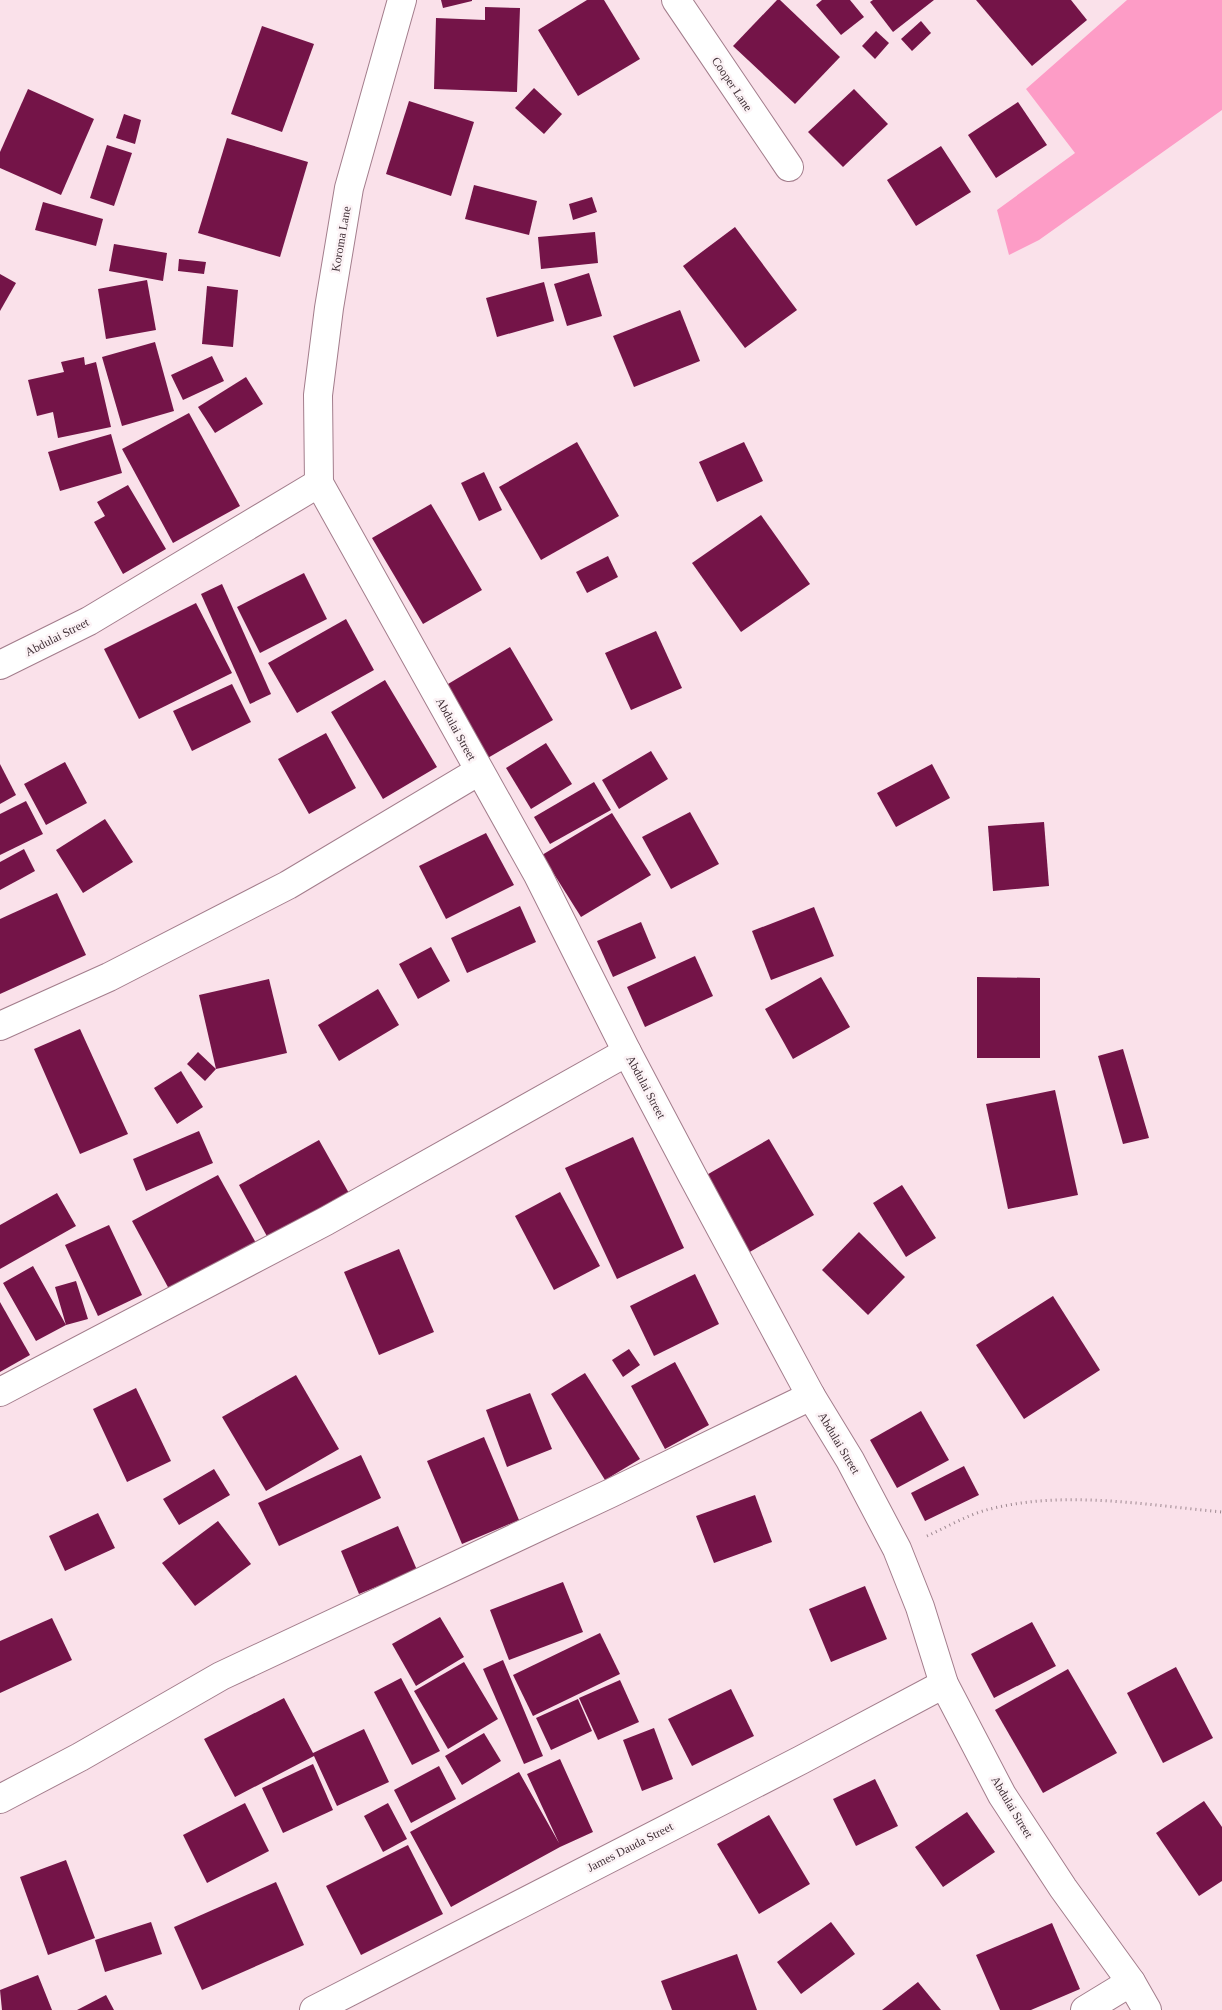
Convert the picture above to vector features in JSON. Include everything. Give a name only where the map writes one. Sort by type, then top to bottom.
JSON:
[{"type":"street","name":"Koroma Lane","points":[[319,483],[318,395],[329,308],[349,188],[402,0]]},
{"type":"street","name":"Cooper Lane","points":[[676,0],[788,167]]},
{"type":"street","name":"Abdulai Street","points":[[0,665],[89,621],[319,483],[538,875],[627,1052],[811,1396],[850,1460],[897,1550],[920,1607],[944,1684],[1002,1794],[1063,1888],[1131,1982],[1147,2010]]},
{"type":"street","points":[[0,1026],[109,977],[288,886],[479,772]]},
{"type":"street","points":[[0,1392],[326,1221],[627,1052]]},
{"type":"street","points":[[0,1799],[80,1757],[221,1676],[593,1502],[811,1396]]},
{"type":"street","name":"James Dauda Street","points":[[314,2010],[801,1760],[944,1684]]},
{"type":"street","points":[[1085,2010],[1131,1982]]},
{"type":"path","points":[[897,1550],[989,1509],[1038,1500],[1102,1501],[1222,1512]]},
{"type":"shaded area","points":[[1127,0],[1222,0],[1222,110],[1039,240],[1009,255],[997,210],[1075,153],[1026,89]]},
{"type":"building","points":[[441,0],[472,0],[472,1],[443,8]]},
{"type":"building","points":[[587,0],[604,0],[640,59],[578,96],[538,30]]},
{"type":"building","points":[[777,0],[780,0],[840,57],[795,104],[733,46]]},
{"type":"building","points":[[822,0],[850,0],[864,17],[841,35],[816,5]]},
{"type":"building","points":[[873,0],[934,0],[893,32],[870,2]]},
{"type":"building","points":[[976,0],[1071,0],[1087,20],[1032,66]]},
{"type":"building","points":[[485,7],[520,8],[517,92],[434,89],[436,18],[485,20]]},
{"type":"building","points":[[921,21],[931,33],[912,51],[901,39]]},
{"type":"building","points":[[262,26],[314,44],[282,132],[231,114]]},
{"type":"building","points":[[876,31],[889,43],[875,59],[862,46]]},
{"type":"building","points":[[534,88],[562,114],[544,134],[515,108]]},
{"type":"building","points":[[28,89],[94,119],[61,195],[0,168],[0,152]]},
{"type":"building","points":[[854,89],[888,124],[843,167],[808,132]]},
{"type":"building","points":[[409,101],[474,122],[451,196],[386,174]]},
{"type":"building","points":[[1018,102],[1047,145],[996,178],[968,135]]},
{"type":"building","points":[[124,114],[141,120],[135,144],[116,138]]},
{"type":"building","points":[[227,138],[308,162],[280,257],[198,233]]},
{"type":"building","points":[[107,145],[132,153],[114,206],[90,198]]},
{"type":"building","points":[[941,146],[971,192],[916,226],[887,180]]},
{"type":"building","points":[[474,185],[537,201],[529,235],[465,219]]},
{"type":"building","points":[[592,197],[597,212],[573,220],[569,204]]},
{"type":"building","points":[[43,202],[103,219],[96,246],[35,230]]},
{"type":"building","points":[[735,227],[797,310],[745,348],[683,266]]},
{"type":"building","points":[[595,232],[598,263],[541,269],[538,237]]},
{"type":"building","points":[[114,244],[167,253],[163,281],[109,271]]},
{"type":"building","points":[[179,259],[206,262],[204,274],[178,271]]},
{"type":"building","points":[[589,273],[602,316],[567,326],[554,284]]},
{"type":"building","points":[[0,274],[16,283],[0,311]]},
{"type":"building","points":[[147,280],[156,330],[106,339],[98,289]]},
{"type":"building","points":[[544,282],[554,321],[497,337],[486,298]]},
{"type":"building","points":[[207,286],[238,290],[233,347],[202,344]]},
{"type":"building","points":[[680,310],[700,361],[634,387],[613,336]]},
{"type":"building","points":[[155,342],[174,411],[122,426],[102,357]]},
{"type":"building","points":[[212,356],[224,381],[183,400],[171,375]]},
{"type":"building","points":[[84,357],[85,365],[96,362],[111,427],[58,438],[53,412],[37,416],[28,380],[64,372],[61,362]]},
{"type":"building","points":[[246,377],[263,404],[215,433],[198,407]]},
{"type":"building","points":[[189,413],[240,506],[173,543],[122,449]]},
{"type":"building","points":[[111,434],[122,473],[60,491],[48,452]]},
{"type":"building","points":[[577,442],[619,516],[541,560],[499,487]]},
{"type":"building","points":[[744,442],[763,481],[717,502],[699,462]]},
{"type":"building","points":[[484,472],[502,510],[479,521],[461,483]]},
{"type":"building","points":[[128,485],[166,549],[123,574],[94,522],[105,516],[97,502]]},
{"type":"building","points":[[431,504],[482,590],[423,624],[372,538]]},
{"type":"building","points":[[761,515],[810,584],[741,632],[692,563]]},
{"type":"building","points":[[608,556],[618,577],[587,593],[576,572]]},
{"type":"building","points":[[304,573],[327,619],[260,653],[237,607]]},
{"type":"building","points":[[222,584],[271,694],[250,704],[201,594]]},
{"type":"building","points":[[196,603],[232,673],[139,719],[104,649]]},
{"type":"building","points":[[346,619],[374,670],[297,713],[268,663]]},
{"type":"building","points":[[656,631],[682,688],[631,710],[605,653]]},
{"type":"building","points":[[510,647],[553,720],[486,759],[443,687]]},
{"type":"building","points":[[385,680],[437,767],[383,799],[331,712]]},
{"type":"building","points":[[232,684],[251,722],[192,751],[173,711]]},
{"type":"building","points":[[326,733],[356,788],[309,814],[278,759]]},
{"type":"building","points":[[546,743],[572,784],[531,809],[506,768]]},
{"type":"building","points":[[651,751],[668,779],[619,809],[602,780]]},
{"type":"building","points":[[65,762],[87,803],[46,825],[24,784]]},
{"type":"building","points":[[0,764],[16,795],[0,804]]},
{"type":"building","points":[[932,764],[950,798],[896,827],[877,793]]},
{"type":"building","points":[[594,782],[611,810],[550,844],[534,817]]},
{"type":"building","points":[[26,801],[43,834],[0,855],[0,814]]},
{"type":"building","points":[[690,812],[719,864],[671,889],[642,837]]},
{"type":"building","points":[[612,813],[651,875],[581,917],[542,855]]},
{"type":"building","points":[[105,819],[133,862],[83,893],[56,850]]},
{"type":"building","points":[[1044,822],[1049,886],[993,891],[988,826]]},
{"type":"building","points":[[486,833],[514,885],[446,919],[419,866]]},
{"type":"building","points":[[24,849],[35,871],[0,890],[0,862]]},
{"type":"building","points":[[57,893],[86,955],[0,994],[0,919]]},
{"type":"building","points":[[520,906],[536,942],[467,973],[451,938]]},
{"type":"building","points":[[814,907],[834,956],[771,980],[752,931]]},
{"type":"building","points":[[641,922],[656,958],[613,977],[597,941]]},
{"type":"building","points":[[431,947],[450,981],[418,999],[399,964]]},
{"type":"building","points":[[695,956],[713,996],[645,1027],[627,987]]},
{"type":"building","points":[[821,977],[850,1027],[793,1059],[765,1009]]},
{"type":"building","points":[[977,977],[1040,978],[1040,1058],[977,1058]]},
{"type":"building","points":[[269,979],[287,1053],[216,1069],[199,995]]},
{"type":"building","points":[[378,989],[399,1025],[339,1061],[318,1025]]},
{"type":"building","points":[[80,1029],[128,1134],[80,1154],[34,1049]]},
{"type":"building","points":[[1123,1049],[1149,1138],[1123,1144],[1098,1056]]},
{"type":"building","points":[[198,1052],[216,1069],[205,1081],[187,1064]]},
{"type":"building","points":[[181,1071],[203,1107],[177,1124],[154,1088]]},
{"type":"building","points":[[1055,1090],[1078,1195],[1008,1209],[986,1104]]},
{"type":"building","points":[[199,1131],[213,1163],[146,1191],[133,1159]]},
{"type":"building","points":[[633,1137],[684,1248],[617,1279],[565,1168]]},
{"type":"building","points":[[769,1139],[814,1215],[748,1253],[703,1177]]},
{"type":"building","points":[[319,1140],[350,1195],[269,1240],[239,1185]]},
{"type":"building","points":[[218,1175],[256,1243],[169,1289],[132,1221]]},
{"type":"building","points":[[902,1185],[936,1238],[906,1257],[873,1203]]},
{"type":"building","points":[[560,1192],[600,1266],[554,1290],[515,1216]]},
{"type":"building","points":[[57,1193],[76,1226],[0,1269],[0,1225]]},
{"type":"building","points":[[109,1225],[142,1295],[98,1316],[65,1245]]},
{"type":"building","points":[[859,1232],[905,1277],[868,1315],[822,1270]]},
{"type":"building","points":[[399,1249],[434,1332],[379,1355],[344,1272]]},
{"type":"building","points":[[33,1266],[66,1325],[36,1341],[3,1283]]},
{"type":"building","points":[[695,1274],[719,1324],[654,1356],[630,1306]]},
{"type":"building","points":[[76,1281],[88,1319],[66,1325],[55,1287]]},
{"type":"building","points":[[1053,1296],[1100,1370],[1024,1419],[976,1345]]},
{"type":"building","points":[[0,1302],[30,1355],[0,1372]]},
{"type":"building","points":[[629,1349],[640,1365],[623,1377],[612,1360]]},
{"type":"building","points":[[675,1362],[709,1425],[665,1449],[631,1386]]},
{"type":"building","points":[[585,1373],[640,1459],[605,1480],[551,1394]]},
{"type":"building","points":[[296,1375],[339,1449],[266,1491],[222,1417]]},
{"type":"building","points":[[136,1388],[171,1461],[127,1482],[93,1409]]},
{"type":"building","points":[[530,1393],[552,1449],[507,1467],[486,1410]]},
{"type":"building","points":[[921,1411],[949,1460],[897,1488],[870,1440]]},
{"type":"building","points":[[484,1437],[519,1520],[462,1544],[427,1461]]},
{"type":"building","points":[[361,1455],[381,1498],[279,1546],[258,1503]]},
{"type":"building","points":[[964,1466],[979,1495],[925,1521],[911,1493]]},
{"type":"building","points":[[214,1469],[230,1495],[179,1525],[163,1499]]},
{"type":"building","points":[[755,1495],[772,1542],[714,1563],[696,1516]]},
{"type":"building","points":[[98,1513],[115,1548],[65,1571],[49,1536]]},
{"type":"building","points":[[218,1521],[251,1564],[195,1606],[162,1563]]},
{"type":"building","points":[[398,1526],[417,1570],[359,1594],[341,1551]]},
{"type":"building","points":[[563,1582],[583,1632],[509,1660],[490,1610]]},
{"type":"building","points":[[865,1586],[887,1639],[831,1662],[809,1609]]},
{"type":"building","points":[[440,1617],[464,1657],[416,1686],[392,1644]]},
{"type":"building","points":[[52,1618],[72,1660],[0,1693],[0,1641]]},
{"type":"building","points":[[1032,1622],[1056,1666],[994,1698],[971,1654]]},
{"type":"building","points":[[600,1633],[620,1674],[533,1716],[513,1675]]},
{"type":"building","points":[[503,1660],[543,1756],[524,1764],[483,1669]]},
{"type":"building","points":[[464,1662],[498,1719],[448,1749],[414,1691]]},
{"type":"building","points":[[1176,1667],[1213,1738],[1163,1763],[1127,1693]]},
{"type":"building","points":[[1068,1669],[1117,1753],[1043,1793],[995,1710]]},
{"type":"building","points":[[401,1678],[440,1751],[412,1765],[374,1692]]},
{"type":"building","points":[[620,1680],[639,1722],[598,1740],[579,1698]]},
{"type":"building","points":[[731,1689],[754,1736],[692,1766],[668,1719]]},
{"type":"building","points":[[284,1698],[313,1753],[364,1729],[389,1782],[337,1806],[314,1756],[235,1797],[204,1739]]},
{"type":"building","points":[[578,1699],[592,1731],[551,1750],[536,1718]]},
{"type":"building","points":[[654,1728],[673,1779],[642,1791],[623,1740]]},
{"type":"building","points":[[484,1733],[501,1761],[462,1785],[445,1756]]},
{"type":"building","points":[[560,1759],[593,1832],[560,1847],[451,1907],[410,1832],[519,1772],[559,1843],[527,1774]]},
{"type":"building","points":[[313,1764],[333,1810],[283,1833],[262,1788]]},
{"type":"building","points":[[439,1766],[456,1799],[411,1823],[394,1790]]},
{"type":"building","points":[[875,1779],[898,1826],[856,1846],[833,1799]]},
{"type":"building","points":[[1204,1801],[1222,1827],[1222,1881],[1199,1896],[1156,1833]]},
{"type":"building","points":[[245,1803],[269,1851],[207,1883],[183,1835]]},
{"type":"building","points":[[388,1803],[407,1839],[383,1852],[364,1816]]},
{"type":"building","points":[[967,1812],[995,1852],[943,1887],[915,1847]]},
{"type":"building","points":[[769,1815],[810,1884],[759,1914],[717,1844]]},
{"type":"building","points":[[408,1845],[443,1914],[361,1955],[326,1886]]},
{"type":"building","points":[[66,1860],[95,1938],[48,1955],[20,1877]]},
{"type":"building","points":[[276,1882],[304,1945],[202,1990],[174,1927]]},
{"type":"building","points":[[151,1922],[162,1954],[105,1972],[95,1940]]},
{"type":"building","points":[[831,1922],[855,1954],[801,1994],[777,1962]]},
{"type":"building","points":[[1052,1923],[1080,1989],[1031,2010],[1000,2010],[976,1955]]},
{"type":"building","points":[[737,1954],[757,2010],[672,2010],[661,1981]]},
{"type":"building","points":[[38,1975],[52,2010],[2,2010],[0,1990]]},
{"type":"building","points":[[918,1982],[941,2010],[882,2010]]},
{"type":"building","points":[[106,1995],[114,2010],[77,2010]]}]
